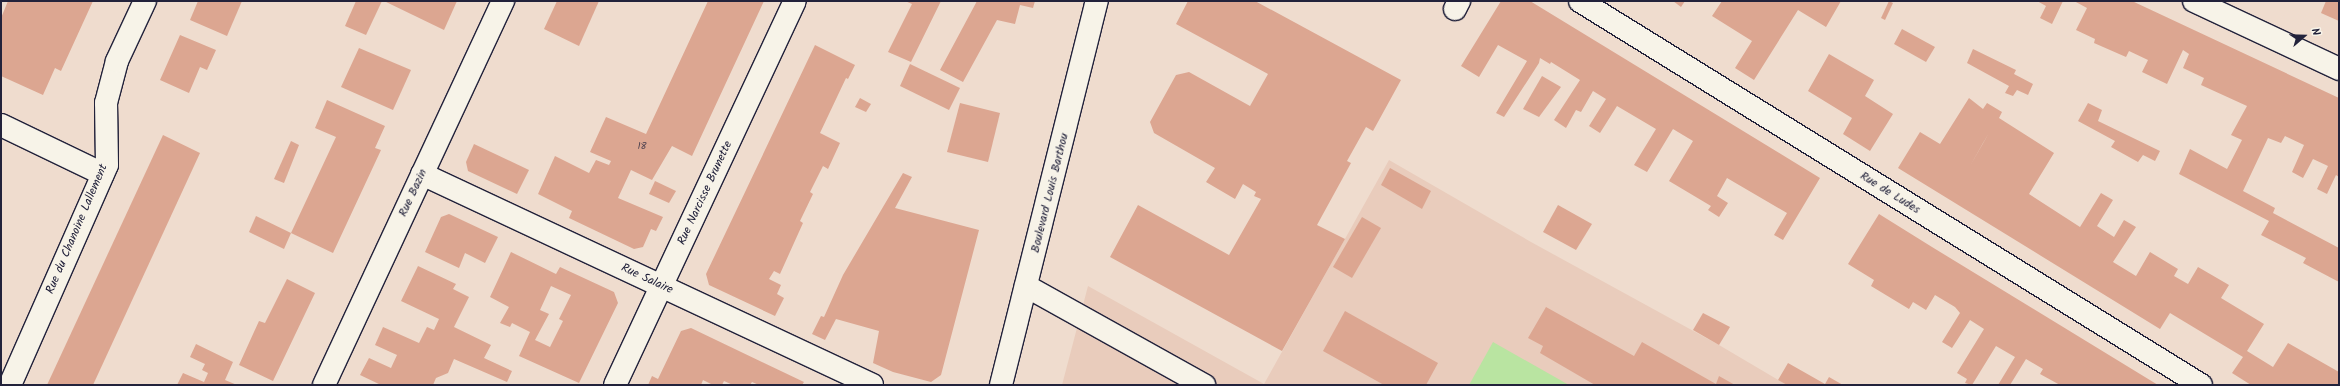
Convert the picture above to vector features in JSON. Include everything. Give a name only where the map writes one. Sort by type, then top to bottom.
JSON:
[{"type":"street","name":"Rue du Chanoine Lallement","points":[[10,385],[107,165],[106,103],[117,61],[145,1]]},
{"type":"street","name":"Rue Bazin","points":[[324,385],[503,1]]},
{"type":"street","name":"Rue Narcisse Brunette","points":[[615,385],[795,1]]},
{"type":"street","name":"Boulevard Louis Barthou","points":[[1001,385],[1097,1]]},
{"type":"street","name":"Rue de Ludes","points":[[1580,1],[2201,385]]},
{"type":"street","points":[[2194,1],[2339,69]]},
{"type":"street","points":[[1,126],[103,174]]},
{"type":"street","name":"Rue Salaire","points":[[422,174],[662,285],[872,385]]},
{"type":"street","points":[[1026,286],[1204,385]]},
{"type":"shaded area","points":[[1389,160],[1531,242],[1719,345],[1787,385],[1062,385],[1088,286],[1264,384]]},
{"type":"green space","points":[[1493,342],[1569,385],[1469,385]]},
{"type":"building","points":[[8,1],[93,1],[61,71],[55,68],[43,95],[1,76],[1,18]]},
{"type":"building","points":[[198,1],[242,1],[227,36],[190,20]]},
{"type":"building","points":[[356,1],[382,1],[366,35],[345,26]]},
{"type":"building","points":[[384,1],[457,1],[444,30]]},
{"type":"building","points":[[557,1],[599,1],[579,46],[544,29]]},
{"type":"building","points":[[708,1],[764,1],[692,156],[672,146],[652,180],[631,170],[618,198],[663,217],[656,231],[651,229],[643,247],[634,249],[569,218],[572,211],[538,194],[555,156],[589,173],[596,160],[609,165],[611,161],[590,152],[606,117],[646,134]]},
{"type":"building","points":[[905,1],[941,1],[911,62],[888,52],[912,4]]},
{"type":"building","points":[[977,1],[1035,1],[1033,8],[1020,5],[1015,24],[997,20],[963,82],[940,70]]},
{"type":"building","points":[[1188,1],[1255,1],[1401,80],[1373,131],[1366,127],[1347,161],[1351,163],[1317,225],[1345,239],[1282,351],[1110,257],[1138,205],[1229,255],[1261,199],[1254,196],[1256,192],[1243,184],[1235,199],[1206,182],[1215,168],[1154,133],[1150,122],[1176,75],[1189,72],[1250,106],[1268,74],[1176,24]]},
{"type":"building","points":[[1501,1],[1530,1],[1820,178],[1783,240],[1774,235],[1787,213],[1727,178],[1717,196],[1728,203],[1719,217],[1708,210],[1711,206],[1669,181],[1693,141],[1673,129],[1647,172],[1634,165],[1656,129],[1617,106],[1600,133],[1589,126],[1606,99],[1593,91],[1581,112],[1576,110],[1566,128],[1554,120],[1580,80],[1551,62],[1550,64],[1540,58],[1539,63],[1504,117],[1496,113],[1527,61],[1498,45],[1479,77],[1461,66]]},
{"type":"building","points":[[1673,1],[1685,1],[1681,7]]},
{"type":"building","points":[[1722,1],[1841,1],[1826,27],[1798,10],[1754,80],[1735,68],[1752,41],[1712,16]]},
{"type":"building","points":[[1889,1],[1893,3],[1885,20],[1881,18]]},
{"type":"building","points":[[2037,1],[2063,1],[2052,24],[2040,18],[2046,6]]},
{"type":"building","points":[[2074,1],[2132,1],[2339,98],[2339,177],[2336,175],[2327,194],[2317,189],[2328,166],[2313,159],[2303,178],[2292,172],[2304,145],[2285,136],[2281,143],[2268,138],[2243,191],[2275,208],[2273,213],[2339,248],[2339,282],[2303,263],[2306,258],[2261,235],[2269,221],[2179,174],[2190,149],[2227,169],[2242,140],[2231,135],[2247,106],[2201,85],[2204,78],[2183,68],[2189,54],[2183,50],[2167,84],[2142,72],[2148,60],[2129,51],[2126,57],[2094,43],[2095,39],[2076,30],[2087,8]]},
{"type":"building","points":[[2326,1],[2339,1],[2339,21],[2321,13]]},
{"type":"building","points":[[1902,29],[1935,47],[1926,62],[1894,44]]},
{"type":"building","points":[[180,35],[216,50],[207,70],[200,67],[189,93],[160,80]]},
{"type":"building","points":[[815,45],[855,65],[848,79],[846,78],[820,133],[840,143],[828,169],[823,166],[810,192],[813,194],[800,221],[803,223],[780,274],[774,271],[769,279],[781,285],[777,294],[784,298],[775,316],[709,285],[706,274]]},
{"type":"building","points":[[359,48],[411,70],[393,110],[341,87]]},
{"type":"building","points":[[1973,49],[2016,70],[2014,74],[2033,84],[2028,95],[2017,90],[2013,96],[2005,93],[2009,86],[1967,63]]},
{"type":"building","points":[[1829,54],[1874,80],[1865,96],[1893,114],[1870,151],[1843,134],[1852,118],[1808,91]]},
{"type":"building","points":[[910,64],[960,88],[949,110],[900,86]]},
{"type":"building","points":[[1542,76],[1561,87],[1539,117],[1523,109]]},
{"type":"building","points":[[860,98],[871,104],[866,112],[855,107]]},
{"type":"building","points":[[1969,98],[1983,109],[1987,103],[2002,112],[1999,118],[2054,153],[2029,194],[2080,227],[2101,193],[2113,200],[2097,226],[2114,237],[2124,220],[2136,227],[2113,262],[2136,276],[2150,252],[2178,269],[2174,276],[2188,284],[2198,267],[2229,285],[2221,298],[2264,324],[2247,351],[2273,367],[2288,343],[2339,372],[2339,385],[2251,385],[2232,373],[2243,357],[2170,313],[2160,329],[1898,168],[1920,132],[1940,144]]},
{"type":"building","points":[[327,100],[385,126],[375,148],[381,150],[333,253],[291,233],[336,137],[315,128]]},
{"type":"building","points":[[960,103],[1000,113],[988,162],[947,152]]},
{"type":"building","points":[[2088,103],[2102,110],[2098,121],[2160,151],[2155,161],[2143,155],[2138,162],[2111,147],[2115,141],[2078,121]]},
{"type":"building","points":[[163,135],[200,153],[93,385],[47,385]]},
{"type":"building","points":[[291,141],[299,145],[284,183],[274,179]]},
{"type":"building","points":[[474,144],[529,170],[517,194],[468,171],[466,162]]},
{"type":"building","points":[[1390,168],[1431,191],[1422,209],[1381,185]]},
{"type":"building","points":[[903,173],[912,177],[895,208],[979,230],[941,375],[931,382],[893,372],[873,363],[879,331],[836,319],[825,340],[812,334],[821,316],[824,317],[843,275]]},
{"type":"building","points":[[655,181],[676,191],[669,203],[649,194]]},
{"type":"building","points":[[1558,205],[1592,224],[1576,250],[1543,232]]},
{"type":"building","points":[[449,214],[498,237],[485,263],[465,253],[459,268],[425,252],[441,217]]},
{"type":"building","points":[[1879,214],[2158,385],[2060,385],[2040,374],[2043,369],[2026,359],[2010,385],[1998,385],[2015,357],[1996,346],[1972,385],[1965,383],[1967,379],[1957,373],[1984,329],[1970,320],[1952,348],[1942,342],[1960,313],[1955,307],[1935,295],[1926,310],[1913,302],[1909,309],[1871,286],[1874,280],[1848,264]]},
{"type":"building","points":[[256,216],[291,233],[284,249],[249,232]]},
{"type":"building","points":[[1362,217],[1381,228],[1352,278],[1333,267]]},
{"type":"building","points":[[511,252],[556,274],[560,267],[614,292],[618,303],[579,383],[519,356],[530,332],[512,323],[510,327],[500,323],[509,307],[490,297]],"holes":[[[551,286],[571,295],[559,319],[563,321],[550,347],[535,340],[549,314],[540,310]]]},
{"type":"building","points":[[418,266],[456,284],[453,289],[469,297],[454,327],[491,345],[484,358],[512,371],[507,382],[454,359],[448,373],[436,378],[433,385],[381,385],[360,375],[369,358],[391,368],[397,355],[375,345],[383,327],[419,343],[427,327],[434,330],[439,319],[401,301]]},
{"type":"building","points":[[287,279],[315,293],[273,381],[239,365],[259,321],[265,323]]},
{"type":"building","points":[[1546,307],[1634,356],[1642,342],[1716,384],[1719,376],[1735,385],[1595,385],[1540,353],[1543,346],[1528,338]]},
{"type":"building","points":[[1345,311],[1438,363],[1426,385],[1384,385],[1323,351]]},
{"type":"building","points":[[1703,313],[1730,327],[1719,345],[1693,330]]},
{"type":"building","points":[[691,328],[804,382],[802,385],[759,385],[752,382],[750,385],[733,385],[724,381],[722,385],[713,385],[703,380],[701,385],[648,385],[652,376],[658,379],[681,331]]},
{"type":"building","points":[[196,344],[233,362],[225,380],[237,385],[177,385],[183,373],[204,382],[208,373],[202,370],[205,364],[190,357]]},
{"type":"building","points":[[1788,363],[1825,384],[1829,377],[1843,385],[1787,385],[1778,380]]}]
